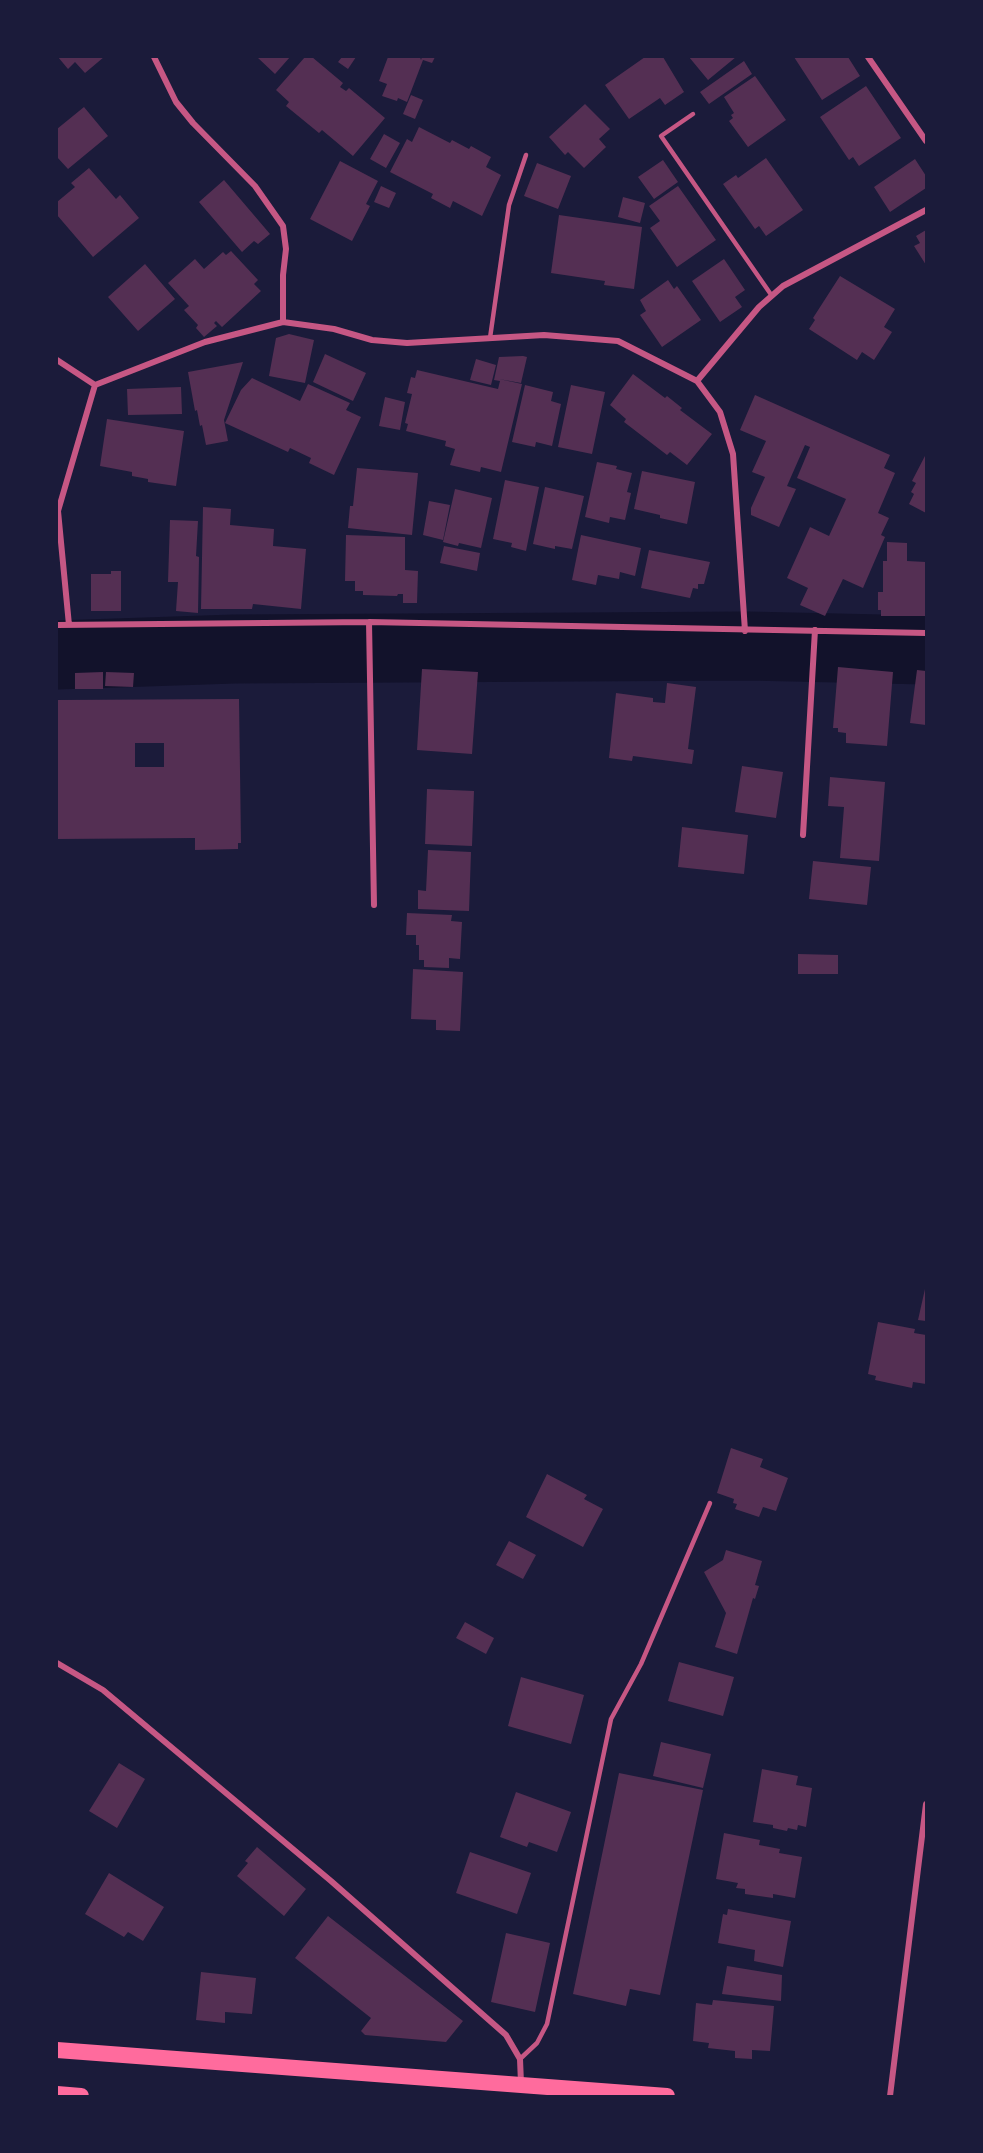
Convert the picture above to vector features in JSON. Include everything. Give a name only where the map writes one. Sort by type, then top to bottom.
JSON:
[{"type":"highway","points":[[57,2050],[667,2096]]},
{"type":"highway","points":[[57,2094],[81,2096]]},
{"type":"street","points":[[154,57],[176,102],[193,123],[255,186],[282,226],[286,249],[283,275],[283,322]]},
{"type":"street","points":[[868,57],[926,141]]},
{"type":"street","points":[[697,381],[759,307],[783,286],[926,210]]},
{"type":"street","points":[[95,385],[205,342],[283,322],[334,329],[372,340],[407,343],[544,335],[618,341],[697,381],[720,412],[733,454],[745,631]]},
{"type":"street","points":[[57,360],[95,385]]},
{"type":"street","points":[[69,625],[58,511],[95,385]]},
{"type":"street","points":[[369,622],[374,905]]},
{"type":"street","points":[[57,625],[369,622],[926,633]]},
{"type":"street","points":[[803,835],[815,630]]},
{"type":"street","points":[[57,1663],[103,1690],[331,1881],[506,2035],[520,2059],[521,2086]]},
{"type":"street","points":[[890,2096],[926,1804]]},
{"type":"lane","points":[[693,114],[661,136],[772,296]]},
{"type":"lane","points":[[490,338],[509,205],[526,155]]},
{"type":"lane","points":[[520,2059],[537,2043],[547,2024],[611,1719],[641,1664],[710,1503]]},
{"type":"building","points":[[58,57],[104,57],[85,73],[75,62],[68,69]]},
{"type":"building","points":[[257,57],[290,57],[275,74]]},
{"type":"building","points":[[305,57],[312,57],[343,83],[340,87],[346,91],[349,88],[385,118],[353,156],[322,130],[319,133],[286,106],[289,102],[276,90]]},
{"type":"building","points":[[342,57],[356,57],[348,69],[338,62]]},
{"type":"building","points":[[388,57],[420,57],[421,60],[422,57],[435,57],[432,63],[423,60],[407,102],[382,96],[387,84],[379,81]]},
{"type":"building","points":[[645,57],[663,57],[684,92],[665,105],[660,98],[629,119],[605,85]]},
{"type":"building","points":[[689,57],[736,57],[708,80]]},
{"type":"building","points":[[794,57],[848,57],[860,76],[822,100]]},
{"type":"building","points":[[744,61],[752,74],[709,104],[700,92]]},
{"type":"building","points":[[755,76],[786,120],[748,147],[729,121],[733,118],[731,115],[734,113],[724,97]]},
{"type":"building","points":[[866,86],[901,138],[859,166],[853,157],[849,160],[820,117]]},
{"type":"building","points":[[411,95],[423,100],[415,119],[403,114]]},
{"type":"building","points":[[585,104],[610,129],[599,139],[606,147],[584,168],[568,152],[565,155],[549,137]]},
{"type":"building","points":[[84,107],[108,136],[68,169],[57,157],[57,129]]},
{"type":"building","points":[[419,127],[450,143],[452,140],[469,149],[471,146],[491,157],[486,167],[501,175],[482,216],[453,201],[450,208],[431,198],[433,194],[390,172],[407,139],[412,142]]},
{"type":"building","points":[[384,134],[400,143],[386,168],[370,159]]},
{"type":"building","points":[[766,158],[803,210],[766,236],[759,226],[755,229],[723,184],[736,175],[738,178]]},
{"type":"building","points":[[915,159],[926,176],[926,188],[890,212],[874,187]]},
{"type":"building","points":[[663,160],[678,182],[654,199],[638,177]]},
{"type":"building","points":[[340,161],[378,181],[366,204],[370,206],[352,241],[310,219]]},
{"type":"building","points":[[537,163],[571,176],[558,209],[524,196]]},
{"type":"building","points":[[89,168],[116,199],[120,195],[139,218],[93,257],[57,215],[57,202],[75,187],[71,183]]},
{"type":"building","points":[[224,180],[270,234],[258,244],[254,241],[242,252],[199,202]]},
{"type":"building","points":[[381,186],[396,193],[389,208],[374,202]]},
{"type":"building","points":[[678,186],[716,240],[677,267],[650,228],[660,221],[649,206]]},
{"type":"building","points":[[623,197],[645,203],[640,223],[618,217]]},
{"type":"building","points":[[559,215],[642,227],[634,289],[604,285],[605,281],[551,273]]},
{"type":"building","points":[[926,230],[926,265],[914,246],[920,243],[916,236]]},
{"type":"building","points":[[231,251],[258,280],[254,284],[261,291],[222,327],[216,321],[214,323],[217,326],[204,337],[196,328],[198,325],[184,310],[189,306],[168,283],[195,259],[204,269],[223,252],[226,255]]},
{"type":"building","points":[[724,259],[745,290],[735,297],[742,307],[720,322],[692,281]]},
{"type":"building","points":[[145,264],[175,299],[138,331],[108,297]]},
{"type":"building","points":[[840,276],[895,309],[884,327],[892,332],[874,360],[862,352],[857,360],[809,329],[815,320],[813,318]]},
{"type":"building","points":[[668,280],[674,289],[677,286],[701,320],[662,347],[640,315],[646,311],[640,300]]},
{"type":"building","points":[[289,334],[314,340],[305,383],[269,376],[276,338]]},
{"type":"building","points":[[325,354],[366,373],[353,401],[313,382]]},
{"type":"building","points":[[499,357],[527,357],[521,383],[499,379],[522,384],[501,472],[481,467],[480,472],[450,465],[455,449],[445,446],[446,441],[406,431],[408,424],[405,423],[412,394],[407,393],[411,377],[415,378],[417,370],[498,389],[500,381],[494,380]]},
{"type":"building","points":[[476,359],[496,365],[491,385],[470,380]]},
{"type":"building","points":[[243,362],[224,420],[228,441],[206,445],[202,425],[200,426],[197,410],[195,411],[188,372]]},
{"type":"building","points":[[633,374],[665,398],[667,396],[682,408],[680,410],[712,434],[687,465],[670,452],[667,455],[624,422],[626,419],[610,405]]},
{"type":"building","points":[[252,378],[300,401],[308,384],[350,403],[346,410],[361,417],[334,475],[309,463],[311,458],[290,448],[288,452],[225,423],[241,390]]},
{"type":"building","points":[[525,385],[553,392],[551,401],[561,404],[552,446],[536,442],[535,447],[512,442]]},
{"type":"building","points":[[571,385],[605,392],[592,454],[558,447]]},
{"type":"building","points":[[181,387],[182,414],[128,415],[127,389]]},
{"type":"building","points":[[755,395],[890,455],[884,468],[895,473],[878,513],[889,518],[881,535],[885,537],[863,588],[843,579],[825,616],[800,605],[808,588],[787,578],[810,527],[829,536],[846,499],[797,478],[810,447],[805,445],[787,486],[796,489],[779,527],[751,515],[751,508],[765,477],[752,472],[766,441],[740,430]]},
{"type":"building","points":[[385,397],[405,402],[400,430],[379,426]]},
{"type":"building","points":[[107,419],[184,431],[176,486],[148,482],[148,479],[132,476],[132,472],[100,466]]},
{"type":"building","points":[[926,454],[926,513],[909,504],[914,494],[911,492],[916,483],[912,481]]},
{"type":"building","points":[[597,462],[617,466],[616,469],[632,473],[627,492],[631,493],[625,520],[610,517],[609,523],[585,517]]},
{"type":"building","points":[[357,468],[418,473],[412,535],[348,528]]},
{"type":"building","points":[[642,471],[695,482],[687,524],[634,509]]},
{"type":"building","points":[[505,480],[539,487],[526,551],[511,547],[512,543],[493,539]]},
{"type":"building","points":[[545,487],[584,496],[572,549],[555,546],[555,549],[533,544]]},
{"type":"building","points":[[455,489],[492,498],[481,548],[443,542]]},
{"type":"building","points":[[429,501],[450,505],[443,540],[423,535]]},
{"type":"building","points":[[203,507],[231,509],[230,525],[274,529],[273,546],[306,549],[301,609],[253,604],[252,609],[201,609]]},
{"type":"building","points":[[170,520],[198,521],[196,556],[199,557],[198,613],[176,611],[178,582],[168,582]]},
{"type":"building","points":[[346,535],[405,537],[405,570],[418,571],[417,603],[403,603],[403,594],[397,596],[363,595],[363,591],[355,591],[355,581],[345,581]]},
{"type":"building","points":[[581,535],[641,548],[635,576],[620,572],[619,579],[598,575],[596,585],[572,580]]},
{"type":"building","points":[[887,542],[907,543],[907,561],[926,562],[925,616],[881,616],[881,610],[878,610],[878,592],[883,592],[883,561],[887,561]]},
{"type":"building","points":[[444,546],[480,553],[477,571],[440,563]]},
{"type":"building","points":[[649,550],[710,562],[704,584],[698,584],[698,589],[693,588],[690,598],[641,588]]},
{"type":"building","points":[[111,571],[121,571],[121,611],[91,611],[91,574],[111,574]]},
{"type":"building","points":[[838,667],[893,672],[887,746],[846,743],[846,733],[838,732],[838,728],[833,728]]},
{"type":"building","points":[[422,669],[478,672],[472,754],[417,750]]},
{"type":"building","points":[[917,670],[926,671],[926,725],[910,723]]},
{"type":"building","points":[[103,672],[103,689],[75,689],[75,673]]},
{"type":"building","points":[[106,672],[134,673],[133,687],[105,686]]},
{"type":"building","points":[[667,683],[696,687],[688,749],[694,750],[692,764],[633,756],[632,761],[609,758],[616,693],[653,698],[653,702],[665,703]]},
{"type":"building","points":[[239,699],[241,843],[238,843],[238,849],[195,850],[195,838],[57,839],[57,700]],"holes":[[[135,743],[164,743],[164,767],[135,767]]]},
{"type":"building","points":[[742,766],[783,772],[776,818],[735,812]]},
{"type":"building","points":[[830,777],[885,782],[879,861],[840,858],[844,807],[828,806]]},
{"type":"building","points":[[427,789],[474,791],[472,846],[425,844]]},
{"type":"building","points":[[682,827],[748,835],[744,874],[678,867]]},
{"type":"building","points":[[428,850],[471,852],[469,911],[418,909],[418,890],[426,891]]},
{"type":"building","points":[[813,861],[871,867],[867,905],[809,899]]},
{"type":"building","points":[[407,913],[452,915],[451,921],[462,922],[460,959],[449,958],[449,968],[424,967],[424,960],[419,960],[416,935],[406,935]]},
{"type":"building","points":[[798,954],[838,955],[838,974],[798,974]]},
{"type":"building","points":[[413,969],[463,972],[460,1031],[436,1030],[436,1020],[411,1019]]},
{"type":"building","points":[[926,1289],[926,1321],[918,1320]]},
{"type":"building","points":[[878,1322],[915,1329],[914,1333],[926,1335],[926,1384],[913,1382],[912,1388],[875,1380],[876,1376],[868,1374]]},
{"type":"building","points":[[731,1448],[763,1459],[760,1467],[788,1478],[776,1511],[763,1507],[759,1517],[735,1509],[737,1504],[733,1503],[734,1499],[717,1493]]},
{"type":"building","points":[[547,1474],[587,1495],[584,1499],[603,1509],[583,1547],[526,1517]]},
{"type":"building","points":[[509,1541],[536,1555],[523,1579],[496,1565]]},
{"type":"building","points":[[726,1550],[762,1561],[755,1585],[759,1586],[755,1599],[753,1598],[737,1654],[715,1647],[726,1613],[704,1572],[723,1560]]},
{"type":"building","points":[[465,1622],[494,1638],[486,1654],[456,1638]]},
{"type":"building","points":[[679,1662],[734,1677],[723,1716],[668,1701]]},
{"type":"building","points":[[521,1677],[584,1695],[571,1744],[508,1726]]},
{"type":"building","points":[[661,1742],[711,1754],[703,1788],[653,1776]]},
{"type":"building","points":[[119,1763],[145,1779],[117,1828],[89,1811]]},
{"type":"building","points":[[762,1769],[798,1776],[796,1785],[812,1788],[806,1827],[798,1825],[797,1830],[788,1828],[787,1831],[773,1828],[773,1825],[753,1822]]},
{"type":"building","points":[[619,1773],[703,1790],[660,1995],[630,1989],[626,2006],[573,1994]]},
{"type":"building","points":[[516,1792],[571,1812],[557,1852],[529,1842],[527,1847],[500,1837]]},
{"type":"building","points":[[724,1833],[760,1840],[759,1845],[780,1849],[779,1853],[802,1857],[795,1898],[773,1894],[773,1898],[745,1894],[745,1889],[736,1888],[738,1883],[716,1879]]},
{"type":"building","points":[[257,1847],[306,1889],[284,1916],[237,1876],[248,1863],[245,1861]]},
{"type":"building","points":[[470,1852],[531,1873],[517,1914],[456,1893]]},
{"type":"building","points":[[109,1873],[164,1907],[143,1941],[128,1932],[124,1937],[85,1914]]},
{"type":"building","points":[[728,1909],[791,1921],[783,1967],[754,1961],[755,1950],[718,1943],[723,1914],[727,1915]]},
{"type":"building","points":[[328,1916],[463,2021],[446,2042],[365,2035],[361,2031],[371,2018],[295,1958]]},
{"type":"building","points":[[506,1933],[550,1943],[535,2012],[491,2002]]},
{"type":"building","points":[[727,1966],[782,1975],[781,2001],[722,1994]]},
{"type":"building","points":[[201,1972],[256,1978],[252,2014],[225,2012],[225,2023],[196,2020]]},
{"type":"building","points":[[713,2000],[774,2006],[770,2051],[752,2050],[752,2059],[735,2058],[735,2051],[708,2048],[709,2043],[693,2041],[696,2003],[712,2005]]},
{"type":"waterway","points":[[57,655],[234,649],[748,646],[926,650]]}]
